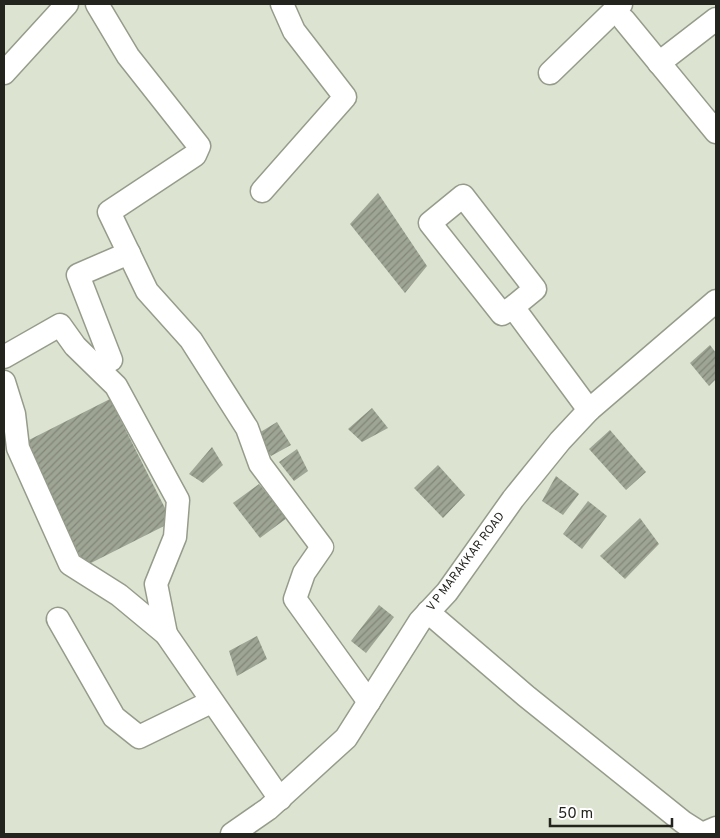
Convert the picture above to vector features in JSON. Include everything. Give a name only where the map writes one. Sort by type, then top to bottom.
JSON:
[{"type":"street","points":[[5,67],[67,4]]},
{"type":"street","points":[[96,4],[128,56],[199,146],[195,155],[109,212],[147,290],[191,340],[247,428],[260,464],[322,547],[304,573],[295,599],[369,702]]},
{"type":"street","points":[[262,191],[345,97],[294,31],[282,4]]},
{"type":"street","points":[[550,73],[622,12],[659,62],[716,132]]},
{"type":"street","points":[[659,62],[716,19]]},
{"type":"street","points":[[463,196],[535,289],[513,307],[502,314],[430,223],[463,196]]},
{"type":"street","points":[[111,360],[78,276],[129,253]]},
{"type":"street","name":"V P MARAKKAR ROAD","points":[[232,834],[280,799],[346,738],[428,612],[447,592],[536,470],[589,410],[716,301]]},
{"type":"street","points":[[513,307],[589,410]]},
{"type":"street","points":[[4,356],[60,325],[75,346],[116,386],[178,500],[175,537],[156,584],[166,634]]},
{"type":"street","points":[[4,382],[14,414],[18,448],[70,564],[119,595],[166,634],[211,702],[280,799]]},
{"type":"street","points":[[428,612],[533,702],[683,822],[702,834],[710,831]]},
{"type":"street","points":[[58,619],[114,717],[139,737],[211,702]]},
{"type":"building","points":[[378,193],[427,266],[405,293],[350,224]]},
{"type":"building","points":[[710,345],[716,353],[716,379],[709,386],[690,363]]},
{"type":"building","points":[[110,399],[172,522],[85,566],[23,443]]},
{"type":"building","points":[[372,408],[388,428],[362,442],[348,429]]},
{"type":"building","points":[[277,422],[291,445],[271,456],[254,436]]},
{"type":"building","points":[[610,430],[646,472],[626,490],[589,449]]},
{"type":"building","points":[[212,447],[223,465],[203,483],[189,474]]},
{"type":"building","points":[[297,449],[308,471],[294,481],[279,462]]},
{"type":"building","points":[[438,465],[465,495],[443,518],[414,488]]},
{"type":"building","points":[[556,476],[579,494],[563,515],[542,501]]},
{"type":"building","points":[[259,484],[287,518],[260,538],[233,503]]},
{"type":"building","points":[[588,501],[607,516],[582,549],[563,534]]},
{"type":"building","points":[[640,518],[659,544],[625,579],[600,556]]},
{"type":"building","points":[[379,605],[394,617],[366,653],[351,641]]},
{"type":"building","points":[[257,636],[267,659],[237,676],[229,651]]}]
